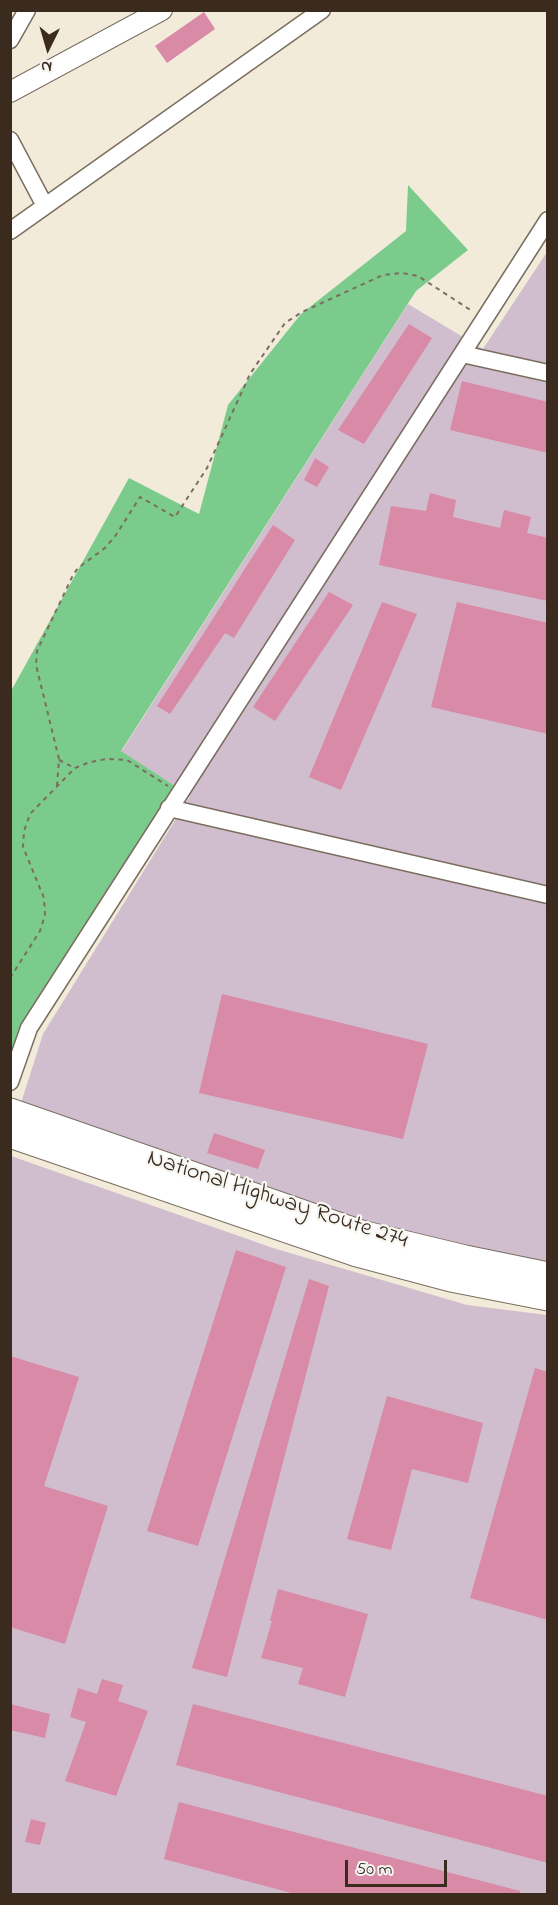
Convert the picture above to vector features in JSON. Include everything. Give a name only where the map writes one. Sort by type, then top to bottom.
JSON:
[{"type":"highway","name":"National Highway Route 274","points":[[10,1112],[361,1234],[548,1276]]},
{"type":"highway","name":"National Highway Route 274","points":[[10,1134],[357,1253],[451,1278],[548,1297]]},
{"type":"street","points":[[10,40],[27,10]]},
{"type":"street","points":[[10,92],[162,10]]},
{"type":"street","points":[[10,231],[322,10]]},
{"type":"street","points":[[10,140],[45,206]]},
{"type":"street","points":[[10,1082],[29,1028],[548,220]]},
{"type":"street","points":[[462,354],[548,373]]},
{"type":"street","points":[[169,808],[548,895]]},
{"type":"path","points":[[57,786],[59,759],[36,665],[37,651],[73,574],[105,548],[140,497],[175,517],[207,468],[250,374],[285,323],[302,312],[383,275],[402,273],[418,276],[484,319]]},
{"type":"path","points":[[59,759],[75,768]]},
{"type":"path","points":[[10,978],[40,931],[45,915],[45,898],[23,847],[24,831],[30,814],[75,768],[107,759],[127,760],[179,793]]},
{"type":"shaded area","points":[[547,252],[547,1264],[457,1246],[361,1220],[21,1103],[43,1034],[190,796],[121,752],[408,304],[483,349]]},
{"type":"shaded area","points":[[11,1156],[273,1248],[467,1305],[547,1315],[547,1894],[11,1894]]},
{"type":"green space","points":[[408,185],[468,250],[416,291],[121,751],[181,790],[29,1028],[11,1082],[11,691],[129,478],[199,514],[228,405],[301,314],[406,231]]},
{"type":"building","points":[[204,12],[215,29],[167,63],[155,46]]},
{"type":"building","points":[[409,324],[432,338],[364,444],[338,430]]},
{"type":"building","points":[[462,381],[548,402],[548,453],[450,430]]},
{"type":"building","points":[[315,458],[329,467],[317,487],[304,480]]},
{"type":"building","points":[[430,493],[456,500],[453,517],[500,528],[504,510],[531,517],[527,533],[548,538],[548,601],[379,565],[391,506],[426,511]]},
{"type":"building","points":[[273,525],[295,540],[234,638],[225,633],[170,714],[157,706]]},
{"type":"building","points":[[329,592],[353,605],[275,721],[253,707]]},
{"type":"building","points":[[382,602],[417,614],[341,790],[309,777]]},
{"type":"building","points":[[457,602],[548,623],[548,734],[431,707]]},
{"type":"building","points":[[222,994],[428,1044],[403,1139],[199,1093]]},
{"type":"building","points":[[214,1133],[265,1150],[258,1169],[207,1153]]},
{"type":"building","points":[[236,1250],[286,1267],[198,1546],[147,1531]]},
{"type":"building","points":[[309,1279],[329,1286],[227,1677],[192,1668]]},
{"type":"building","points":[[10,1356],[79,1377],[44,1486],[108,1506],[65,1644],[10,1627]]},
{"type":"building","points":[[535,1368],[548,1372],[548,1620],[470,1598]]},
{"type":"building","points":[[387,1396],[483,1423],[468,1483],[412,1469],[391,1550],[347,1539]]},
{"type":"building","points":[[278,1589],[368,1614],[345,1697],[298,1684],[303,1668],[261,1658],[272,1621],[270,1621]]},
{"type":"building","points":[[102,1679],[123,1685],[118,1701],[148,1711],[116,1796],[65,1781],[86,1722],[70,1717],[78,1688],[97,1694]]},
{"type":"building","points":[[10,1704],[50,1714],[45,1738],[10,1730]]},
{"type":"building","points":[[193,1704],[548,1796],[548,1863],[176,1765]]},
{"type":"building","points":[[179,1802],[520,1891],[520,1894],[295,1894],[164,1859]]},
{"type":"building","points":[[31,1819],[46,1823],[40,1845],[25,1842]]}]
